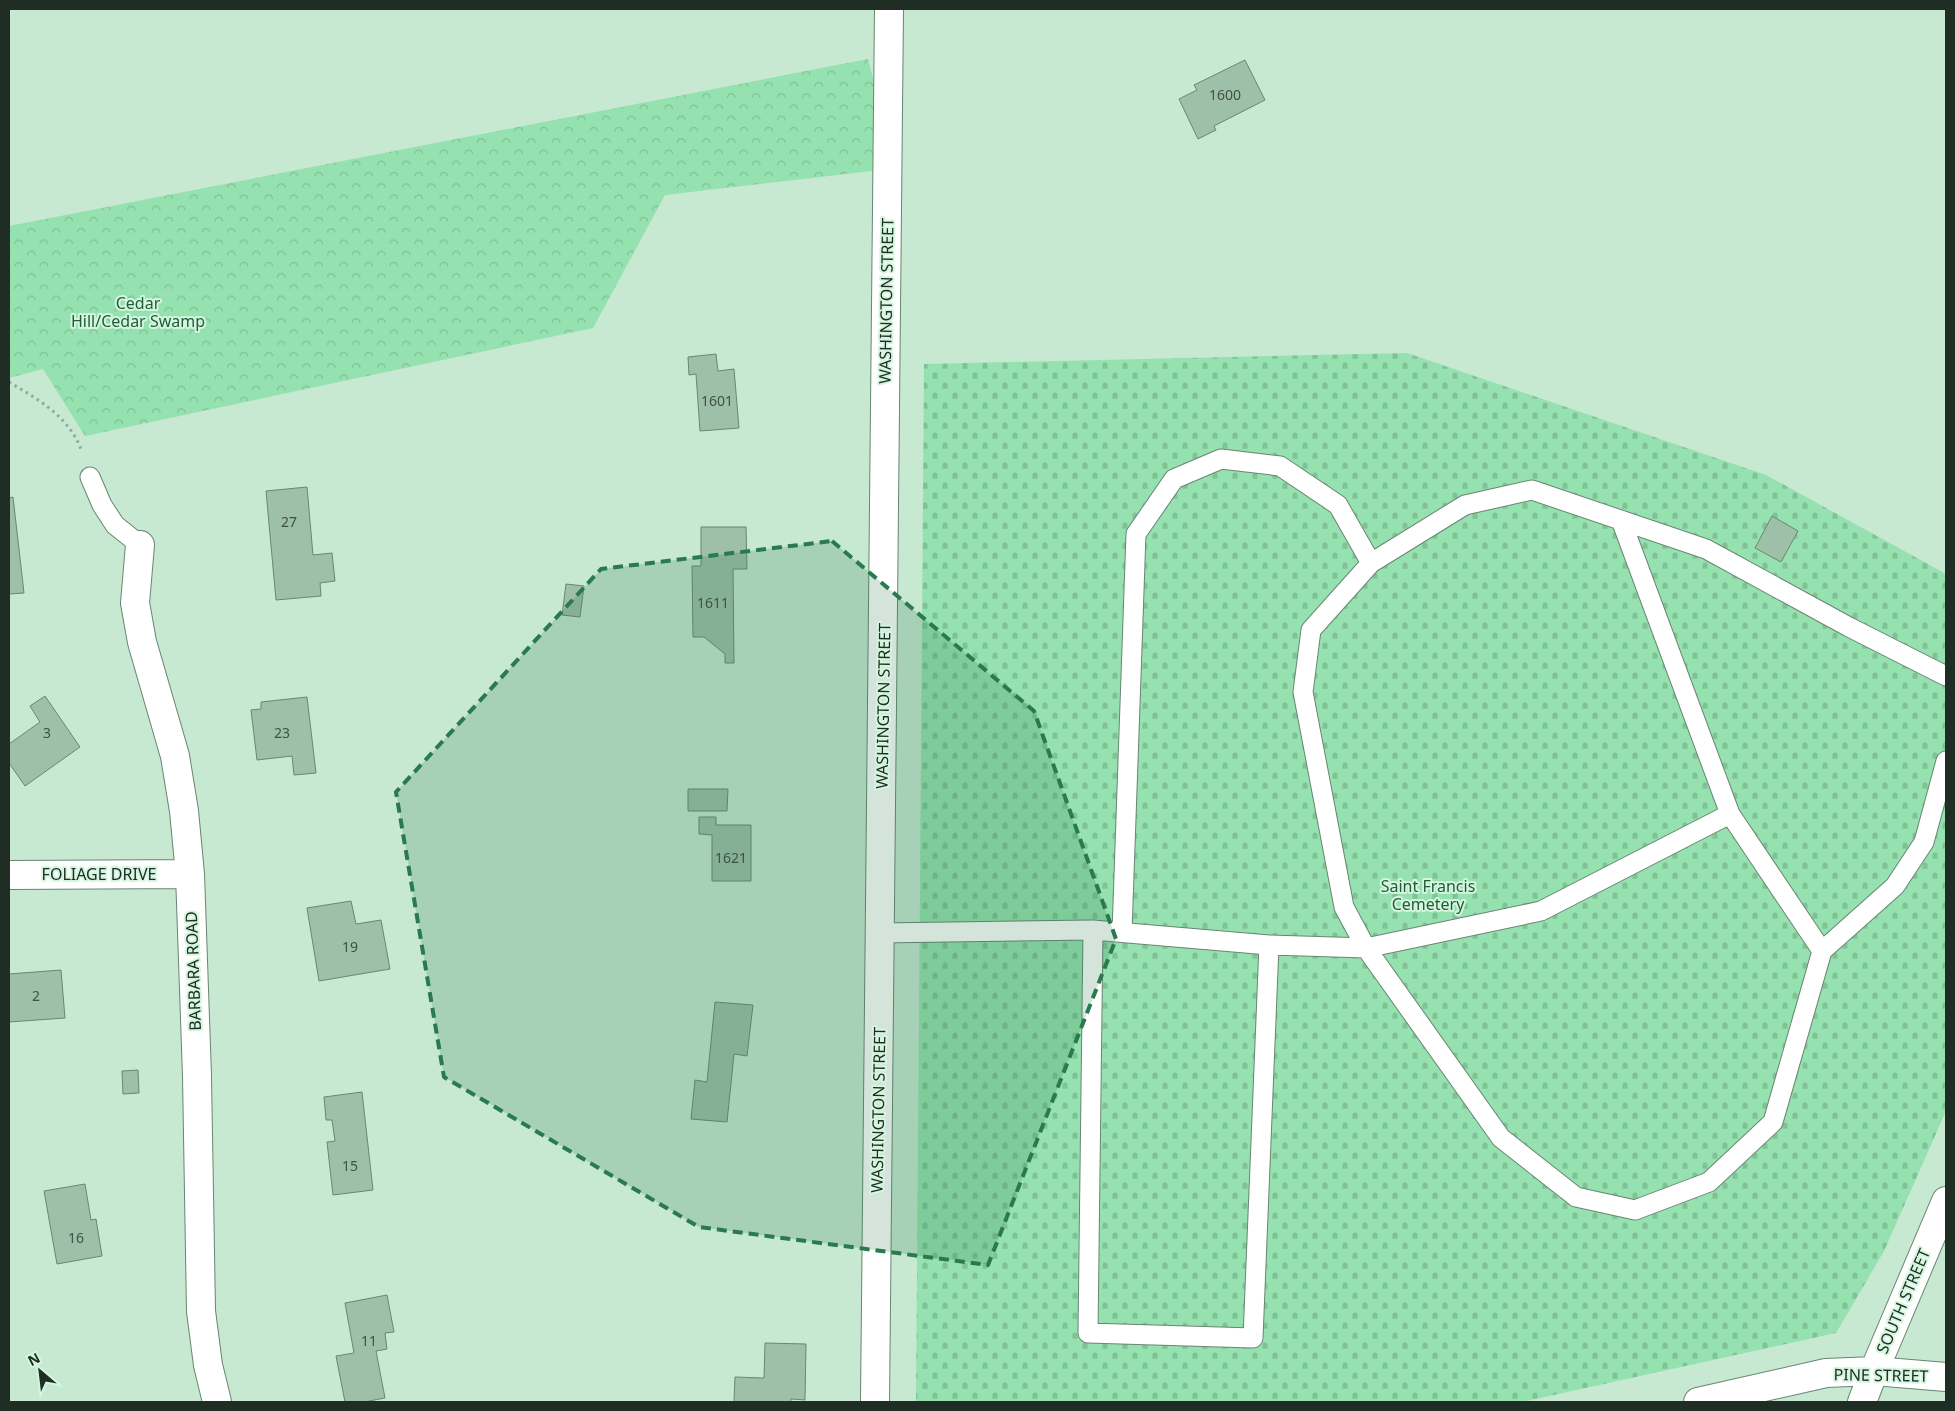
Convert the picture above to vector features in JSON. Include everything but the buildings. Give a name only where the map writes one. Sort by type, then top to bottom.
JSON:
[{"type":"street","name":"WASHINGTON STREET","points":[[875,1402],[889,9]]},
{"type":"street","name":"BARBARA ROAD","points":[[140,545],[135,603],[144,651],[175,756],[184,811],[190,874],[197,1076],[201,1311],[208,1365],[217,1402]]},
{"type":"street","name":"FOLIAGE DRIVE","points":[[9,874],[190,874]]},
{"type":"street","name":"SOUTH STREET","points":[[1862,1402],[1946,1201]]},
{"type":"street","name":"PINE STREET","points":[[1698,1402],[1826,1373],[1874,1371],[1946,1377]]},
{"type":"lane","points":[[1122,932],[1136,534],[1174,479],[1221,460],[1280,466],[1338,505],[1371,563]]},
{"type":"lane","points":[[90,476],[102,505],[115,525],[140,545]]},
{"type":"lane","points":[[1946,676],[1849,627],[1706,549],[1532,490],[1465,505],[1371,563],[1311,630],[1303,692],[1344,907],[1366,948],[1501,1138],[1576,1197],[1635,1210],[1709,1182],[1773,1122],[1822,951],[1895,886],[1924,842],[1946,761]]},
{"type":"lane","points":[[1621,520],[1730,814],[1822,951]]},
{"type":"lane","points":[[880,933],[1093,930],[1269,945],[1366,948],[1541,911],[1730,814]]},
{"type":"lane","points":[[1093,930],[1088,1333],[1253,1338],[1269,945]]},
{"type":"path","points":[[9,382],[46,404],[65,422],[80,448],[90,476]]},
{"type":"highlighted area","points":[[832,541],[1034,711],[1116,939],[988,1265],[699,1227],[444,1077],[396,792],[601,569]]},
{"type":"green space","name":"Cedar Hill/Cedar Swamp","points":[[868,59],[897,168],[665,195],[593,328],[85,436],[43,369],[9,378],[9,226]]},
{"type":"green space","name":"Saint Francis Cemetery","points":[[1407,353],[1766,475],[1946,574],[1946,1111],[1884,1251],[1836,1333],[1522,1402],[916,1402],[924,364]]}]
